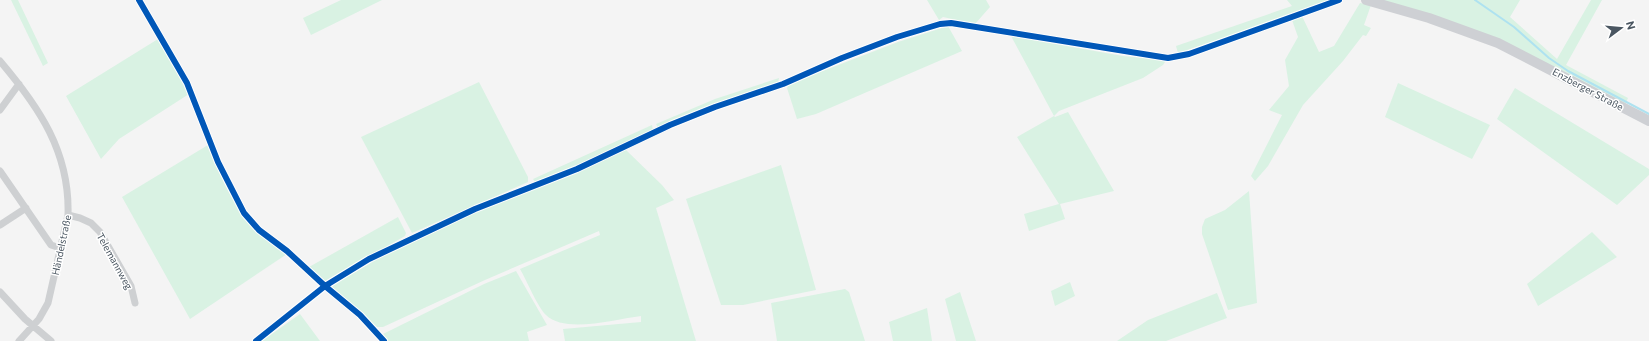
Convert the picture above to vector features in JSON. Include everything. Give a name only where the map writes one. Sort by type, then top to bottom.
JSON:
[{"type":"main road","name":"Enzberger Straße","points":[[1366,0],[1436,21],[1498,43],[1526,56],[1649,121]]},
{"type":"street","points":[[139,0],[187,83],[218,162],[244,213],[259,230],[287,250],[325,286],[360,315],[384,341]]},
{"type":"street","points":[[256,341],[325,286],[369,259],[475,209],[577,170],[670,126],[715,107],[783,84],[842,58],[897,37],[940,24],[951,23],[1168,58],[1196,51],[1339,0]]},
{"type":"street","name":"Händelstraße","points":[[0,61],[33,101],[52,136],[67,188],[68,215],[48,303],[44,312],[33,327],[19,341]]},
{"type":"street","points":[[0,110],[18,84]]},
{"type":"street","points":[[0,171],[51,245],[60,248]]},
{"type":"street","points":[[0,225],[26,208]]},
{"type":"street","name":"Telemannweg","points":[[68,215],[91,223],[100,232],[131,286],[135,304]]},
{"type":"street","points":[[0,292],[33,327],[51,341]]},
{"type":"green space","points":[[11,0],[18,0],[48,63],[43,66]]},
{"type":"green space","points":[[341,0],[382,0],[311,35],[303,18]]},
{"type":"green space","points":[[927,0],[986,0],[990,7],[975,24],[943,17],[939,20]]},
{"type":"green space","points":[[1287,0],[1336,0],[1178,53],[1176,46],[1292,6]]},
{"type":"green space","points":[[1381,0],[1520,0],[1510,17],[1557,59],[1591,0],[1602,0],[1566,65],[1628,98],[1625,105],[1553,66]]},
{"type":"green space","points":[[1360,3],[1371,5],[1364,25],[1371,28],[1366,36],[1363,35],[1343,61],[1303,105],[1268,166],[1255,181],[1251,176],[1282,115],[1269,110],[1289,86],[1285,60],[1298,37],[1292,20],[1302,16],[1319,52],[1334,46]]},
{"type":"green space","points":[[948,26],[962,51],[816,114],[797,119],[787,88],[789,84],[898,42]]},
{"type":"green space","points":[[1011,36],[1123,56],[1164,60],[1165,62],[1163,65],[1143,78],[1059,111],[1054,116]]},
{"type":"green space","points":[[158,39],[189,94],[119,139],[101,159],[66,96]]},
{"type":"green space","points":[[779,78],[778,83],[658,128],[656,124],[715,99]]},
{"type":"green space","points":[[479,82],[528,177],[528,182],[412,233],[361,137]]},
{"type":"green space","points":[[1398,83],[1490,125],[1472,159],[1385,117]]},
{"type":"green space","points":[[1515,88],[1649,169],[1649,175],[1617,205],[1497,119]]},
{"type":"green space","points":[[1068,112],[1114,191],[1060,204],[1065,219],[1029,231],[1024,214],[1059,204],[1017,137],[1054,116],[1055,117]]},
{"type":"green space","points":[[652,125],[653,131],[576,167],[536,183],[533,179]]},
{"type":"green space","points":[[208,145],[229,193],[247,220],[259,232],[287,254],[190,319],[122,197]]},
{"type":"green space","points":[[626,150],[662,185],[674,200],[656,208],[696,341],[565,341],[563,329],[641,322],[641,316],[591,324],[565,324],[555,321],[543,311],[520,269],[600,235],[599,231],[485,280],[383,327],[377,327],[332,286],[388,253],[446,225],[503,199]]},
{"type":"green space","points":[[781,165],[816,290],[743,305],[721,305],[686,199]]},
{"type":"green space","points":[[1249,191],[1257,303],[1228,310],[1202,234],[1202,227],[1205,219],[1225,210]]},
{"type":"green space","points":[[398,217],[406,233],[405,236],[325,281],[309,267]]},
{"type":"green space","points":[[1592,232],[1617,257],[1538,306],[1527,284]]},
{"type":"green space","points":[[516,271],[547,325],[527,332],[529,341],[388,341],[383,334],[484,284]]},
{"type":"green space","points":[[1070,282],[1075,296],[1055,306],[1051,291]]},
{"type":"green space","points":[[845,289],[849,292],[865,341],[777,341],[771,303]]},
{"type":"green space","points":[[960,292],[976,341],[956,341],[945,299]]},
{"type":"green space","points":[[1217,293],[1227,318],[1166,341],[1117,341],[1148,320]]},
{"type":"green space","points":[[927,308],[932,341],[893,341],[889,322]]},
{"type":"green space","points":[[300,314],[320,341],[262,341]]},
{"type":"waterway","points":[[1475,0],[1514,27],[1549,58],[1568,71],[1649,114]]},
{"type":"cycle path","points":[[139,0],[187,83],[218,162],[244,213],[259,230],[287,251],[325,286],[360,315],[384,341]]},
{"type":"cycle path","points":[[256,341],[325,286],[369,259],[475,209],[577,169],[670,125],[715,107],[783,84],[842,58],[897,37],[940,24],[951,23],[1168,58],[1189,54],[1339,0]]}]
